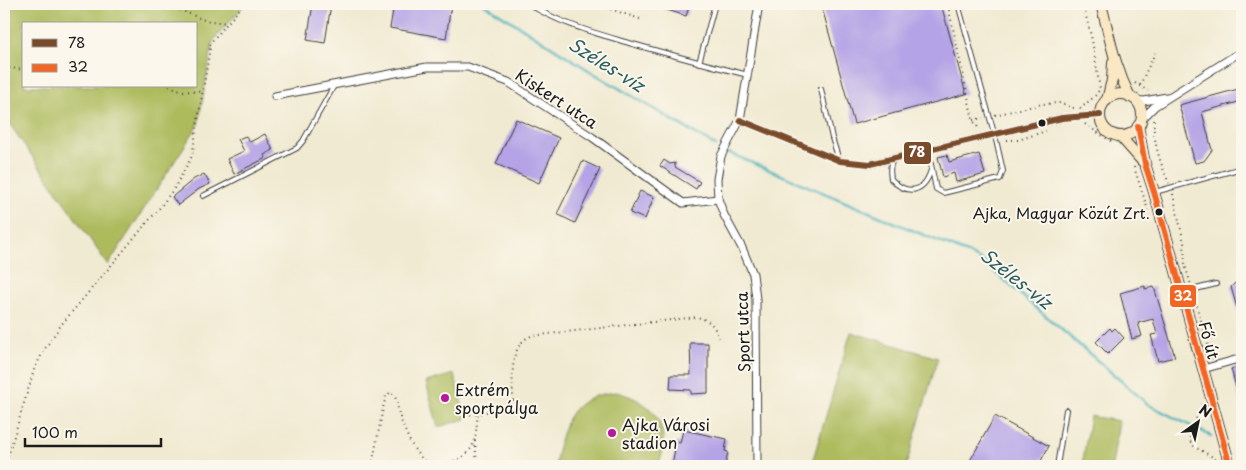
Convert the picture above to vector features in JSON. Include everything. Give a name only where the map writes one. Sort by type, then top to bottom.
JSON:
[{"type":"main road","points":[[1101,4],[1113,56],[1121,80],[1140,107],[1140,123],[1130,134],[1120,136],[1106,131],[1100,121],[1102,106],[1107,100],[1116,95],[1132,98]]},
{"type":"main road","points":[[1107,100],[1112,80],[1113,56]]},
{"type":"main road","name":"Fő út","points":[[1140,123],[1145,164],[1230,466]]},
{"type":"main road","name":"Fő út","points":[[1120,136],[1145,164]]},
{"type":"street","name":"Sport utca","points":[[758,466],[756,299],[753,274],[718,200],[717,179],[721,156],[740,120],[759,4]]},
{"type":"street","points":[[1140,123],[1155,106],[1242,51]]},
{"type":"street","name":"Kiskert utca","points":[[276,96],[427,67],[468,67],[508,82],[592,137],[683,203],[718,200]]},
{"type":"street","points":[[1132,98],[1144,101],[1170,96]]},
{"type":"street","points":[[740,120],[840,161],[870,164],[1062,118],[1100,115]]},
{"type":"street","points":[[1202,369],[1242,358]]},
{"type":"lane","points":[[529,4],[564,22],[699,63],[748,75]]},
{"type":"lane","points":[[699,63],[715,4]]},
{"type":"lane","points":[[928,150],[936,190],[942,193],[1000,179],[1003,171],[995,134],[985,105],[958,4]]},
{"type":"lane","points":[[203,196],[297,148],[304,140],[335,84]]},
{"type":"lane","points":[[821,89],[832,138],[840,161]]},
{"type":"lane","points":[[896,158],[892,162],[890,169],[891,179],[902,189],[912,190],[920,188],[926,182],[931,168]]},
{"type":"lane","points":[[1154,192],[1242,168]]},
{"type":"lane","points":[[1182,292],[1216,284]]},
{"type":"lane","points":[[1057,466],[1066,410]]},
{"type":"path","points":[[166,4],[204,20],[227,23]]},
{"type":"path","points":[[5,466],[34,370],[44,350],[61,326],[162,205],[175,187],[192,156],[211,42],[244,4]]},
{"type":"path","points":[[973,120],[1042,104],[1060,104],[1078,110],[1095,96],[1100,89],[1092,40],[1082,4]]},
{"type":"path","points":[[601,6],[640,19]]},
{"type":"path","points":[[949,10],[973,120],[984,137]]},
{"type":"path","points":[[1140,85],[1155,53]]},
{"type":"path","points":[[4,67],[22,70]]},
{"type":"path","points":[[1130,82],[1140,85],[1148,91]]},
{"type":"path","points":[[175,88],[183,91],[203,92]]},
{"type":"path","points":[[1157,113],[1153,121],[1154,136],[1164,172],[1171,188],[1184,243],[1185,265],[1214,366]]},
{"type":"path","points":[[464,415],[503,408],[512,400],[515,354],[524,339],[531,336],[697,317],[706,319],[716,328],[719,338]]},
{"type":"path","points":[[372,466],[386,396],[392,392],[411,443],[420,457],[431,463],[446,463],[460,458],[470,451],[478,414]]},
{"type":"path","points":[[1202,400],[1202,406],[1190,435],[1190,441],[1193,446],[1217,460],[1220,466]]},
{"type":"path","points":[[474,439],[478,466]]},
{"type":"green space","points":[[4,4],[245,4],[213,41],[198,125],[108,265],[4,116]]},
{"type":"green space","points":[[851,332],[938,358],[906,466],[811,466]]},
{"type":"green space","name":"Extrém sportpálya","points":[[454,374],[466,419],[438,427],[426,382]]},
{"type":"green space","name":"Ajka Városi stadion","points":[[616,392],[641,402],[654,413],[659,421],[663,442],[659,466],[555,466],[561,437],[570,415],[587,400]]},
{"type":"green space","points":[[1090,416],[1119,421],[1112,466],[1082,466]]},
{"type":"building","points":[[313,4],[331,4],[325,43],[307,40]]},
{"type":"building","points":[[394,4],[451,5],[446,38],[390,28]]},
{"type":"building","points":[[653,4],[690,4],[686,16]]},
{"type":"building","points":[[821,4],[941,4],[966,94],[854,124]]},
{"type":"building","points":[[1242,88],[1242,101],[1202,112],[1212,150],[1204,161],[1195,163],[1179,105]]},
{"type":"building","points":[[516,119],[559,138],[539,183],[496,164]]},
{"type":"building","points":[[265,134],[273,150],[264,155],[266,158],[234,174],[227,159],[244,151],[238,139],[246,136],[250,142]]},
{"type":"building","points":[[979,154],[985,174],[956,182],[954,173],[943,177],[938,157],[947,155],[949,162]]},
{"type":"building","points":[[664,160],[670,164],[675,163],[675,167],[700,182],[696,189],[660,166]]},
{"type":"building","points":[[583,161],[600,169],[575,223],[557,214]]},
{"type":"building","points":[[204,174],[210,184],[199,189],[178,205],[172,197],[194,179]]},
{"type":"building","points":[[640,191],[654,197],[645,219],[630,213]]},
{"type":"building","points":[[1242,281],[1242,317],[1240,318],[1231,287],[1235,283]]},
{"type":"building","points":[[1145,286],[1145,289],[1154,287],[1175,357],[1158,361],[1151,335],[1157,334],[1153,319],[1138,323],[1142,336],[1132,339],[1120,293]]},
{"type":"building","points":[[1110,328],[1112,331],[1115,328],[1124,338],[1108,354],[1096,342]]},
{"type":"building","points":[[690,343],[708,343],[708,393],[691,394],[691,390],[670,389],[671,375],[691,375]]},
{"type":"building","points":[[1240,366],[1242,373],[1242,401],[1240,401],[1231,369]]},
{"type":"building","points":[[995,416],[1049,446],[1038,466],[967,466]]},
{"type":"building","points":[[683,430],[727,439],[725,451],[728,452],[725,466],[672,466],[676,442],[680,443]]},
{"type":"waterway","name":"Széles-víz","points":[[484,4],[595,74],[716,146]]},
{"type":"waterway","name":"Széles-víz","points":[[729,153],[982,261],[1149,405],[1211,436]]},
{"type":"transit line","name":"78","points":[[740,120],[840,161],[870,164],[1062,118],[1100,115]]},
{"type":"transit line","name":"32","points":[[1138,126],[1145,164],[1230,466]]},
{"type":"place","name":"Ajka, Magyar Közút Zrt.","points":[[1159,212]]},
{"type":"place","name":"Extrém sportpálya","points":[[445,398]]},
{"type":"place","name":"Ajka Városi stadion","points":[[612,433]]}]
